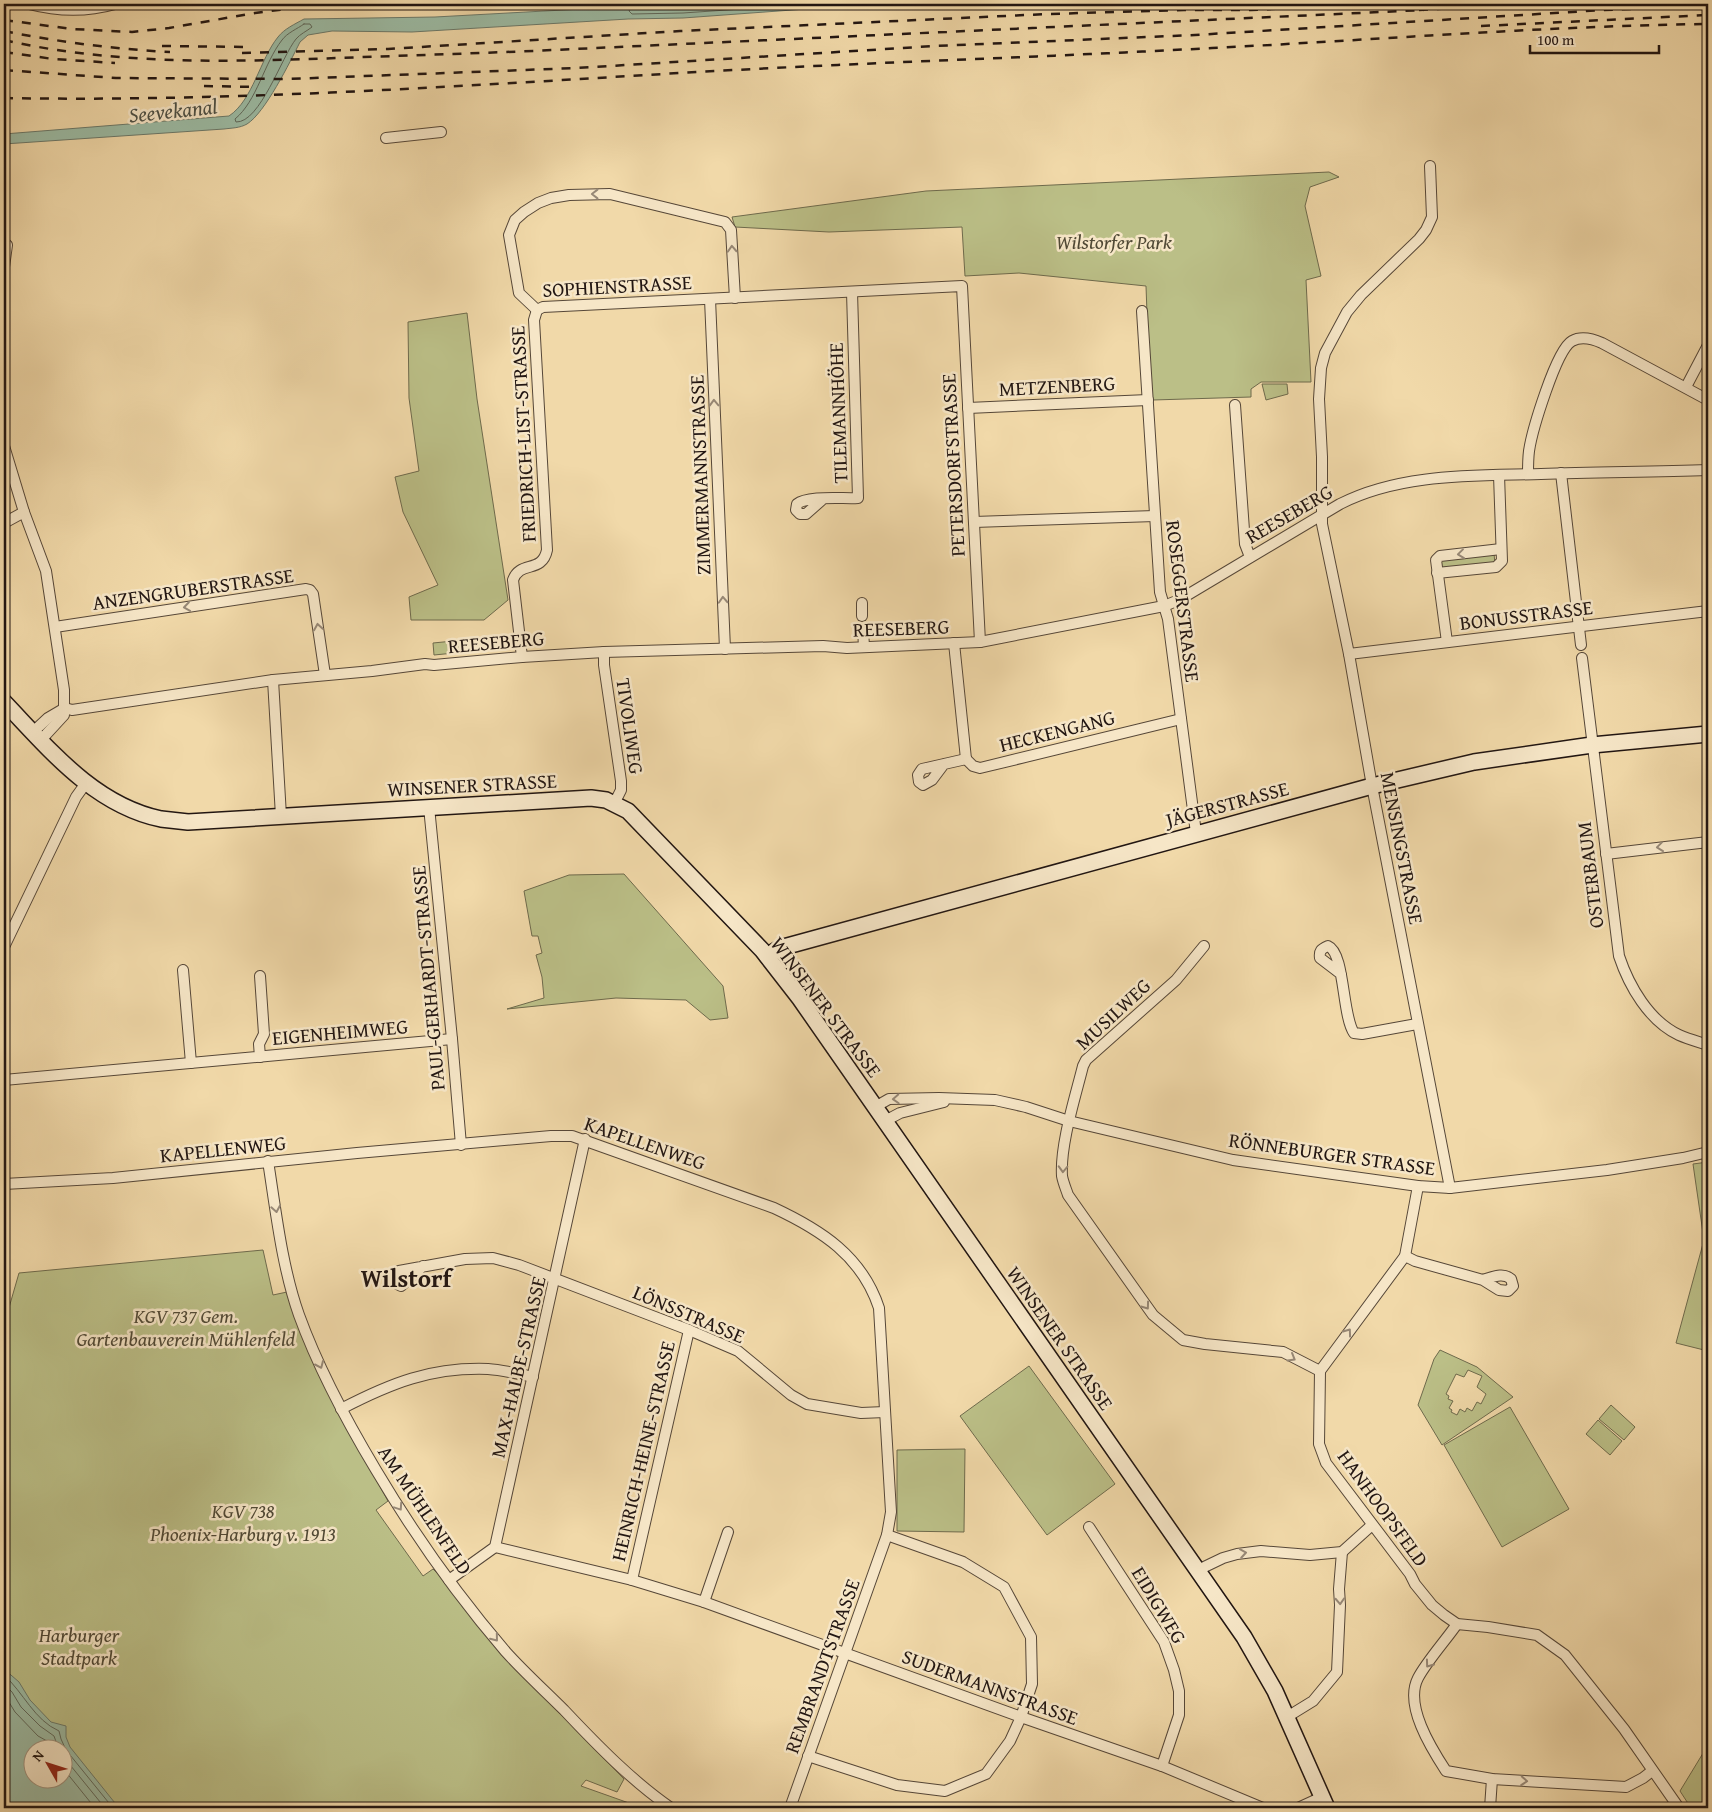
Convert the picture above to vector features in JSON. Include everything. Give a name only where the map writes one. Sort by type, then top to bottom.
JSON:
[{"type":"main road","name":"WINSENER STRASSE","points":[[4,702],[86,783],[117,802],[161,819],[188,822],[591,798],[614,804],[631,814],[767,956],[800,999],[1254,1653],[1287,1717],[1325,1803]]},
{"type":"main road","name":"JÄGERSTRASSE","points":[[767,956],[780,948],[1372,786],[1474,762],[1592,745],[1708,734]]},
{"type":"street","points":[[29,4],[70,10],[89,9],[115,4]]},
{"type":"street","points":[[386,138],[441,132]]},
{"type":"street","name":"MENSINGSTRASSE","points":[[1430,166],[1432,217],[1426,230],[1361,295],[1347,312],[1325,353],[1321,368],[1319,399],[1322,457],[1322,530],[1349,654],[1417,1024],[1450,1188]]},
{"type":"street","name":"SOPHIENSTRASSE","points":[[735,298],[731,230],[726,222],[614,195],[569,195],[551,198],[531,207],[515,220],[509,232],[519,292],[537,310],[543,307],[735,298],[962,286]]},
{"type":"street","points":[[4,267],[7,245]]},
{"type":"street","name":"PETERSDORFSTRASSE","points":[[962,286],[980,642]]},
{"type":"street","name":"TILEMANNHÖHE","points":[[823,499],[858,498],[852,292]]},
{"type":"street","name":"ZIMMERMANNSTRASSE","points":[[710,299],[725,649]]},
{"type":"street","name":"FRIEDRICH-LIST-STRASSE","points":[[522,657],[513,580],[522,568],[541,563],[547,550],[534,320],[537,310]]},
{"type":"street","name":"ROSEGGERSTRASSE","points":[[1142,312],[1160,592],[1168,619],[1196,833]]},
{"type":"street","points":[[1528,474],[1529,450],[1542,403],[1557,362],[1565,348],[1572,341],[1587,338],[1595,340],[1708,400]]},
{"type":"street","points":[[1686,387],[1708,344]]},
{"type":"street","name":"METZENBERG","points":[[968,408],[1148,400]]},
{"type":"street","points":[[1235,405],[1245,544],[1250,557]]},
{"type":"street","points":[[4,446],[24,512],[46,571],[65,699],[64,715],[62,718],[37,736]]},
{"type":"street","name":"REESEBERG","points":[[65,708],[72,710],[273,680],[425,664],[434,665],[522,657],[604,652],[823,646],[864,647],[980,642],[1164,606],[1179,600],[1340,504],[1362,494],[1405,481],[1499,475],[1708,470]]},
{"type":"street","points":[[1561,473],[1581,645]]},
{"type":"street","points":[[1437,573],[1496,567],[1502,560],[1499,475]]},
{"type":"street","points":[[4,523],[24,512]]},
{"type":"street","points":[[974,522],[1155,516]]},
{"type":"street","points":[[1446,642],[1436,560],[1440,556],[1501,549]]},
{"type":"street","name":"ANZENGRUBERSTRASSE","points":[[55,627],[310,590],[325,675]]},
{"type":"street","points":[[862,603],[862,616]]},
{"type":"street","name":"BONUSSTRASSE","points":[[1349,654],[1708,611]]},
{"type":"street","points":[[863,629],[864,647]]},
{"type":"street","points":[[944,764],[966,759],[954,643]]},
{"type":"street","name":"TIVOLIWEG","points":[[604,652],[604,665],[621,781],[620,790],[614,804]]},
{"type":"street","name":"OSTERBAUM","points":[[1582,658],[1617,950],[1629,982],[1639,998],[1663,1024],[1679,1035],[1708,1045]]},
{"type":"street","points":[[273,680],[281,816]]},
{"type":"street","name":"HECKENGANG","points":[[966,759],[973,766],[980,768],[1181,718]]},
{"type":"street","points":[[4,947],[73,803],[86,783]]},
{"type":"street","name":"PAUL-GERHARDT-STRASSE","points":[[429,807],[461,1144]]},
{"type":"street","points":[[1606,854],[1708,842]]},
{"type":"street","name":"MUSILWEG","points":[[1069,1121],[1086,1060],[1176,980],[1204,946]]},
{"type":"street","points":[[183,970],[191,1063]]},
{"type":"street","points":[[1341,974],[1350,1026],[1354,1033],[1362,1034],[1417,1024]]},
{"type":"street","name":"EIGENHEIMWEG","points":[[260,976],[264,1034],[259,1044],[260,1057]]},
{"type":"street","name":"EIGENHEIMWEG","points":[[4,1080],[452,1039]]},
{"type":"street","name":"RÖNNEBURGER STRASSE","points":[[875,1107],[890,1099],[995,1100],[1026,1107],[1069,1121],[1233,1160],[1418,1186],[1450,1188],[1606,1170],[1683,1158],[1708,1152]]},
{"type":"street","name":"RÖNNEBURGER STRASSE","points":[[885,1121],[900,1113],[954,1099]]},
{"type":"street","points":[[1069,1121],[1062,1165],[1062,1178],[1068,1195],[1153,1315],[1183,1340],[1283,1352],[1320,1371],[1405,1256],[1418,1186]]},
{"type":"street","name":"KAPELLENWEG","points":[[4,1184],[112,1178],[268,1161],[551,1136],[572,1136],[774,1208],[824,1236],[851,1259],[867,1280],[879,1308],[891,1512],[887,1535]]},
{"type":"street","name":"MAX-HALBE-STRASSE","points":[[496,1546],[586,1140]]},
{"type":"street","name":"AM MÜHLENFELD","points":[[268,1161],[288,1271],[299,1313],[317,1360],[341,1409],[395,1502],[480,1621],[507,1653],[588,1736],[659,1800],[671,1808]]},
{"type":"street","points":[[1405,1256],[1415,1261],[1483,1280]]},
{"type":"street","name":"LÖNSSTRASSE","points":[[422,1266],[465,1259],[493,1258],[519,1264],[738,1351],[791,1395],[807,1404],[861,1412],[885,1412]]},
{"type":"street","name":"HEINRICH-HEINE-STRASSE","points":[[632,1580],[689,1330]]},
{"type":"street","points":[[341,1409],[393,1384],[442,1371],[489,1369],[533,1377]]},
{"type":"street","name":"HANHOOPSFELD","points":[[1320,1371],[1319,1444],[1326,1463],[1432,1605],[1457,1624]]},
{"type":"street","points":[[1198,1570],[1223,1558],[1237,1554],[1261,1551],[1310,1555],[1342,1552],[1372,1525]]},
{"type":"street","name":"EIDIGWEG","points":[[1089,1527],[1164,1642],[1174,1670],[1179,1691],[1179,1716],[1162,1766]]},
{"type":"street","points":[[704,1602],[728,1532]]},
{"type":"street","points":[[808,1756],[897,1785],[945,1790],[986,1774],[1010,1741],[1021,1717],[1032,1684],[1031,1637],[1004,1587],[964,1562],[887,1535]]},
{"type":"street","name":"REMBRANDTSTRASSE","points":[[790,1808],[887,1535]]},
{"type":"street","points":[[450,1580],[496,1546]]},
{"type":"street","name":"SUDERMANNSTRASSE","points":[[496,1546],[632,1580],[704,1602],[1162,1766],[1263,1808]]},
{"type":"street","points":[[1287,1717],[1313,1700],[1337,1672],[1342,1552]]},
{"type":"street","points":[[1652,1771],[1626,1787],[1492,1779],[1446,1771],[1434,1753],[1417,1713],[1413,1696],[1418,1678],[1457,1624],[1537,1635],[1565,1655],[1624,1729],[1679,1808]]},
{"type":"street","points":[[1490,1808],[1492,1779]]},
{"type":"street","points":[[1298,1808],[1325,1803]]},
{"type":"green space","name":"Wilstorfer Park","points":[[1329,172],[1339,177],[1310,187],[1305,206],[1321,276],[1306,280],[1311,382],[1261,382],[1251,389],[1251,397],[1153,400],[1150,396],[1146,286],[1019,273],[965,276],[962,227],[829,232],[735,227],[732,217],[926,191]]},
{"type":"green space","points":[[467,313],[477,399],[508,600],[484,620],[411,620],[409,597],[438,585],[403,512],[395,477],[419,471],[409,398],[408,322]]},
{"type":"green space","points":[[1262,384],[1287,384],[1288,394],[1266,400]]},
{"type":"green space","points":[[1494,553],[1495,565],[1441,571],[1440,559]]},
{"type":"green space","points":[[494,637],[495,649],[434,655],[433,643]]},
{"type":"green space","points":[[624,874],[723,986],[728,1018],[710,1020],[686,1000],[616,998],[507,1009],[544,998],[542,977],[536,955],[542,953],[538,936],[532,936],[524,891],[569,875]]},
{"type":"green space","points":[[1708,1162],[1708,1351],[1676,1343],[1704,1240],[1693,1164]]},
{"type":"green space","points":[[263,1250],[273,1295],[287,1292],[305,1343],[322,1382],[388,1501],[376,1510],[423,1576],[433,1569],[447,1583],[511,1664],[624,1779],[617,1792],[586,1780],[581,1786],[643,1808],[4,1808],[4,1325],[19,1273]]},
{"type":"green space","points":[[1440,1350],[1477,1367],[1513,1397],[1442,1445],[1418,1405],[1434,1359]],"holes":[[[1468,1370],[1482,1376],[1477,1387],[1486,1394],[1481,1404],[1477,1402],[1472,1411],[1467,1408],[1465,1412],[1460,1409],[1457,1415],[1451,1412],[1452,1410],[1449,1408],[1453,1401],[1448,1399],[1449,1396],[1446,1394],[1456,1374],[1464,1377]]]},
{"type":"green space","points":[[1029,1366],[1115,1484],[1047,1535],[960,1416]]},
{"type":"green space","points":[[1611,1405],[1635,1427],[1624,1440],[1599,1419]]},
{"type":"green space","points":[[1510,1407],[1569,1509],[1502,1547],[1444,1445]]},
{"type":"green space","points":[[1598,1420],[1622,1441],[1610,1455],[1586,1434]]},
{"type":"green space","points":[[965,1449],[964,1532],[897,1531],[897,1450]]},
{"type":"green space","points":[[1708,1745],[1708,1808],[1691,1808],[1680,1791]]},
{"type":"water","points":[[673,4],[874,4],[683,18],[628,19],[412,32],[332,31],[308,35],[300,42],[269,98],[254,118],[242,126],[224,129],[4,144],[4,134],[229,116],[244,100],[266,56],[280,34],[304,19],[435,17]]},
{"type":"water","points":[[4,1669],[19,1682],[30,1700],[51,1722],[66,1726],[67,1740],[22,1740],[22,1790],[72,1790],[72,1749],[119,1808],[4,1808]]},
{"type":"railway","points":[[4,20],[72,29],[132,32],[325,4]]},
{"type":"railway","points":[[242,53],[388,49],[680,31],[1048,14],[1251,10],[1364,4]]},
{"type":"railway","points":[[1419,10],[1524,4]]},
{"type":"railway","points":[[4,70],[116,78],[288,79],[577,68],[935,46],[1195,35],[1604,10],[1708,6]]},
{"type":"railway","points":[[4,40],[87,54],[128,58],[212,61],[544,50],[1424,10]]},
{"type":"railway","points":[[1481,26],[1708,15]]},
{"type":"railway","points":[[4,98],[86,99],[251,96],[732,70],[1143,52],[1522,30],[1708,24]]},
{"type":"railway","points":[[4,31],[87,44],[170,52]]},
{"type":"railway","points":[[162,46],[250,47]]},
{"type":"railway","points":[[4,52],[53,59],[115,63]]},
{"type":"railway","points":[[204,86],[256,87]]},
{"type":"district","name":"Wilstorf","points":[[406,1278]]},
{"type":"water label","name":"Seevekanal","points":[[173,111]]},
{"type":"park label","name":"KGV 737 Gem. Gartenbauverein Mühlenfeld","points":[[186,1328]]},
{"type":"park label","name":"KGV 738 Phoenix-Harburg v. 1913","points":[[243,1522]]},
{"type":"park label","name":"Harburger Stadtpark","points":[[79,1646]]}]
